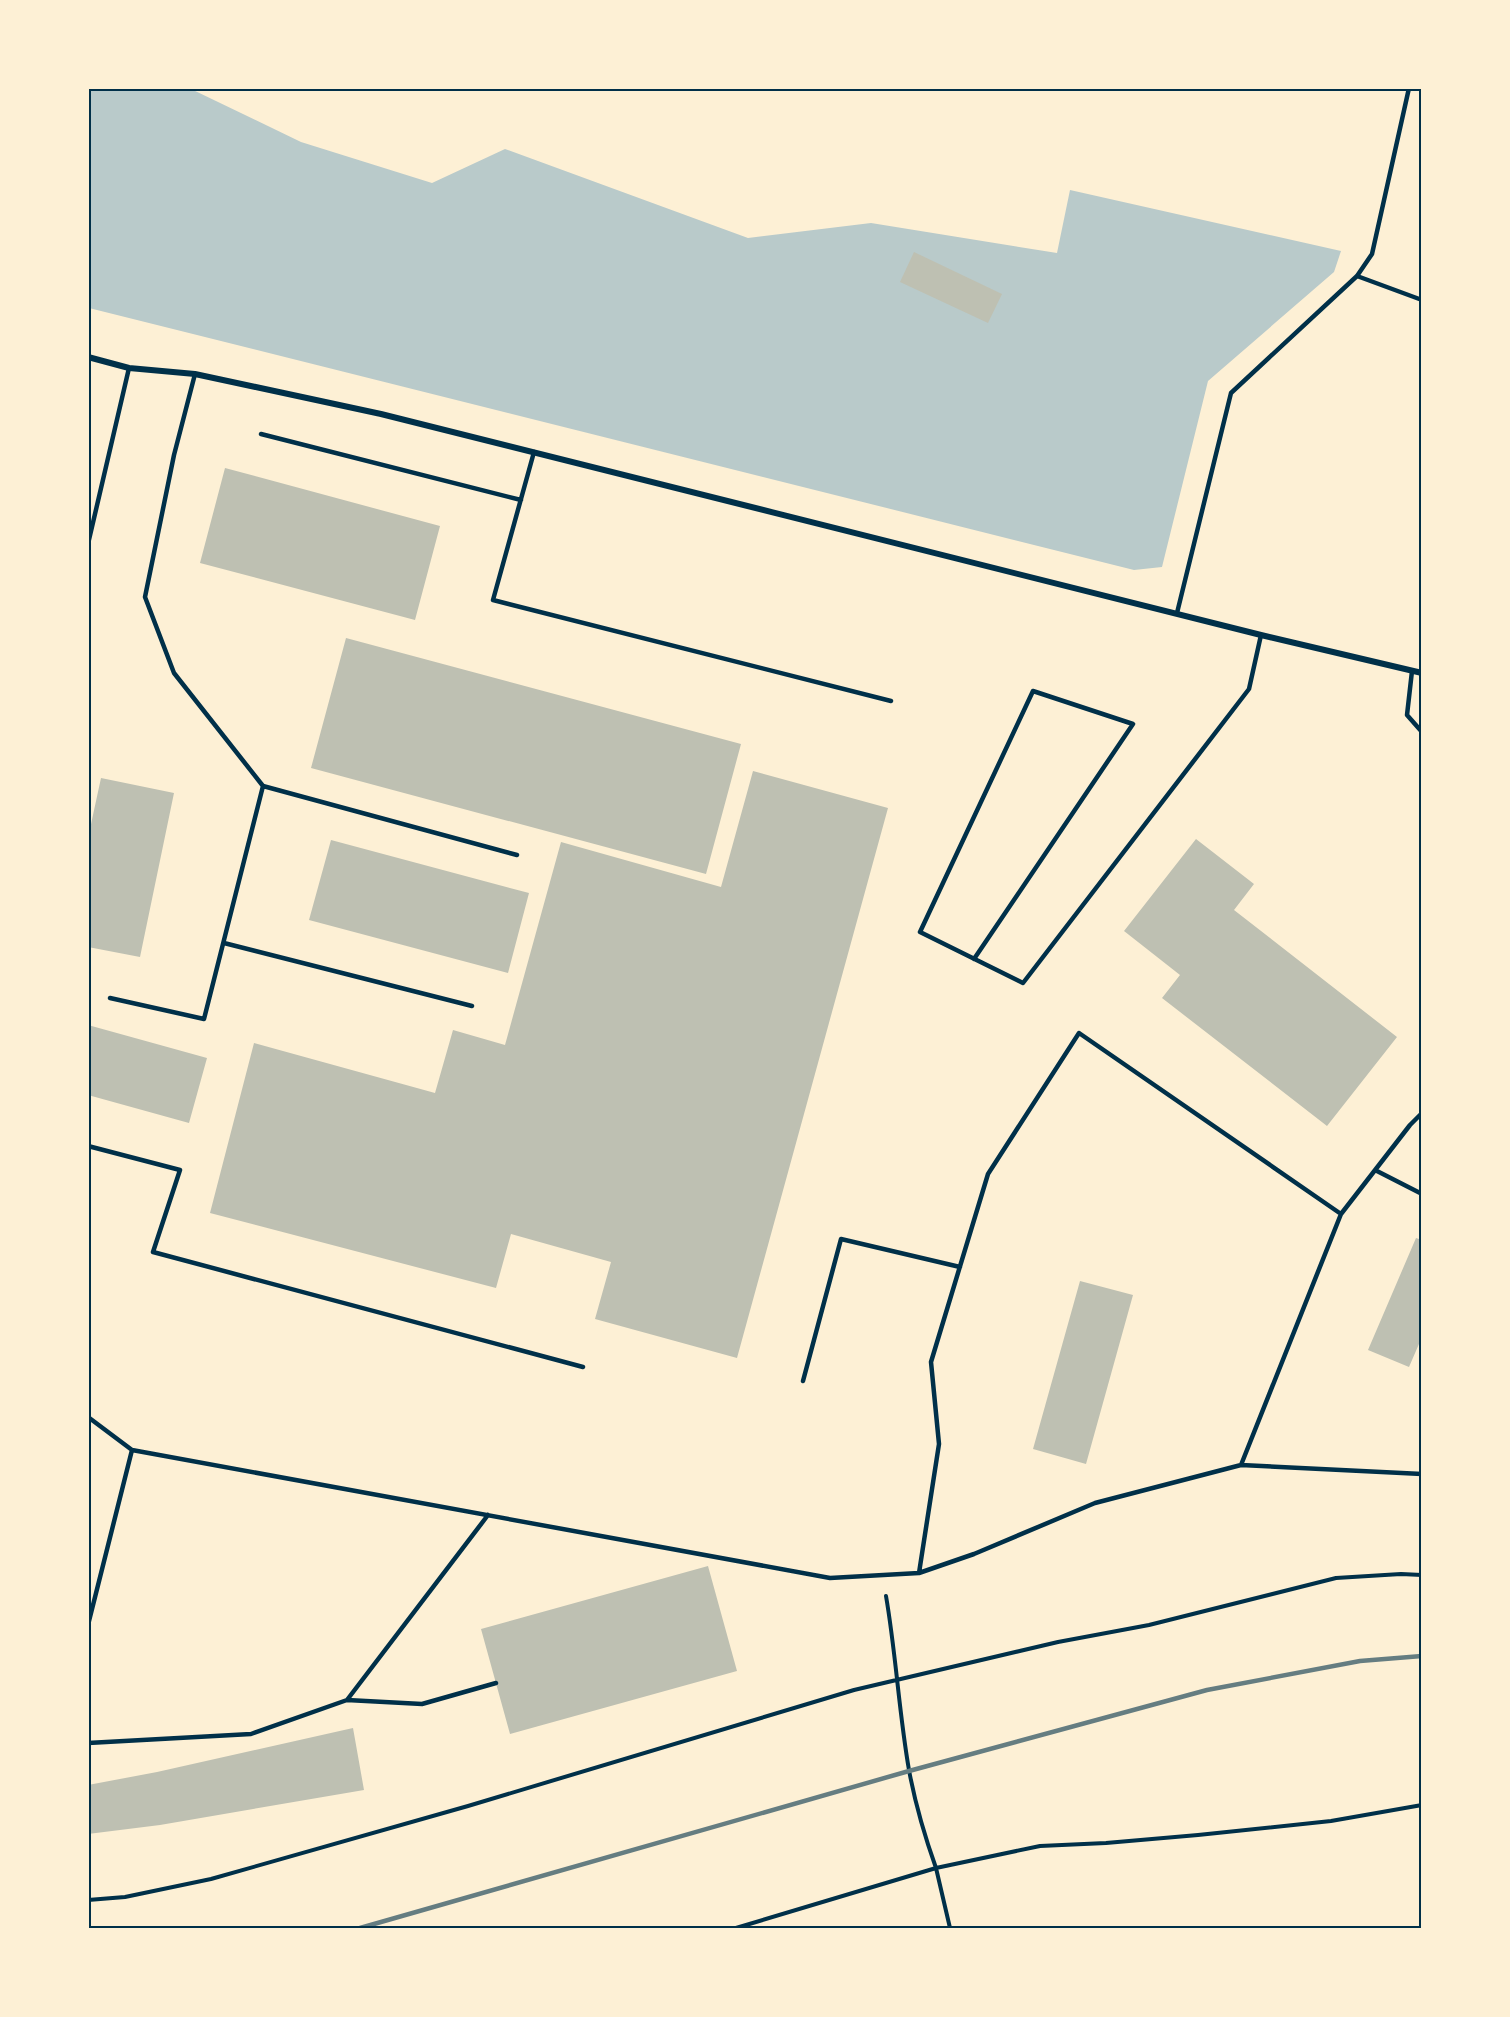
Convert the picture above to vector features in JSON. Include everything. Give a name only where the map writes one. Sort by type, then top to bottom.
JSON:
[{"type":"street","points":[[88,357],[129,368],[195,374],[381,414],[1177,614],[1422,673]]},
{"type":"lane","points":[[1177,614],[1231,393],[1357,276],[1372,254],[1409,88]]},
{"type":"lane","points":[[1357,276],[1422,300]]},
{"type":"lane","points":[[88,544],[129,368]]},
{"type":"lane","points":[[195,374],[174,455],[146,597],[174,673],[263,786],[517,855]]},
{"type":"lane","points":[[261,434],[521,500]]},
{"type":"lane","points":[[534,452],[493,600],[891,701]]},
{"type":"lane","points":[[974,959],[1133,724],[1033,691],[920,932],[974,959],[1023,983],[1249,689],[1261,634]]},
{"type":"lane","points":[[1412,671],[1407,715],[1422,732]]},
{"type":"lane","points":[[110,998],[204,1019],[263,786]]},
{"type":"lane","points":[[224,943],[472,1006]]},
{"type":"lane","points":[[919,1573],[939,1444],[931,1362],[988,1174],[1079,1034],[1341,1214]]},
{"type":"lane","points":[[1241,1465],[1341,1214],[1410,1125],[1422,1113]]},
{"type":"lane","points":[[88,1146],[180,1170],[153,1252],[583,1367]]},
{"type":"lane","points":[[1375,1170],[1422,1194]]},
{"type":"lane","points":[[803,1381],[841,1239],[960,1267]]},
{"type":"lane","points":[[88,1417],[132,1450],[830,1578],[919,1573],[985,1550],[1095,1503],[1241,1465],[1422,1474]]},
{"type":"lane","points":[[88,1625],[132,1450]]},
{"type":"lane","points":[[347,1700],[488,1515]]},
{"type":"lane","points":[[88,1743],[251,1734],[347,1700],[422,1704],[496,1683]]},
{"type":"path","points":[[882,1575],[892,1634],[909,1771],[950,1929]]},
{"type":"path","points":[[88,1900],[125,1897],[211,1879],[468,1806],[854,1690],[1058,1642],[1149,1625],[1336,1578],[1422,1575]]},
{"type":"path","points":[[736,1929],[936,1868],[1040,1846],[1106,1843],[1331,1821],[1422,1805]]},
{"type":"shaded area","points":[[88,89],[191,89],[301,142],[432,183],[505,149],[748,238],[871,223],[1057,253],[1070,190],[1341,251],[1334,272],[1208,381],[1162,567],[1134,570],[89,308]]},
{"type":"building","points":[[914,252],[1002,294],[988,323],[900,282]]},
{"type":"building","points":[[225,468],[440,526],[415,620],[200,563]]},
{"type":"building","points":[[346,638],[741,744],[706,874],[311,768]]},
{"type":"building","points":[[753,771],[888,808],[737,1358],[595,1319],[611,1262],[511,1234],[496,1288],[210,1213],[254,1043],[435,1093],[453,1030],[505,1045],[561,842],[721,887]]},
{"type":"building","points":[[101,778],[174,793],[140,957],[88,947],[88,838]]},
{"type":"building","points":[[1196,839],[1254,884],[1234,910],[1397,1037],[1327,1126],[1162,998],[1180,975],[1124,931]]},
{"type":"building","points":[[331,840],[529,893],[508,973],[309,920]]},
{"type":"building","points":[[88,1025],[207,1058],[189,1123],[88,1095]]},
{"type":"building","points":[[1416,1238],[1422,1240],[1422,1337],[1409,1367],[1368,1350]]},
{"type":"building","points":[[1080,1281],[1133,1295],[1086,1464],[1033,1449]]},
{"type":"building","points":[[708,1566],[737,1671],[510,1734],[481,1629]]},
{"type":"building","points":[[353,1728],[364,1790],[160,1825],[88,1834],[88,1785],[157,1772]]},
{"type":"railway","points":[[360,1928],[909,1771],[1207,1690],[1360,1661],[1422,1656]]}]
